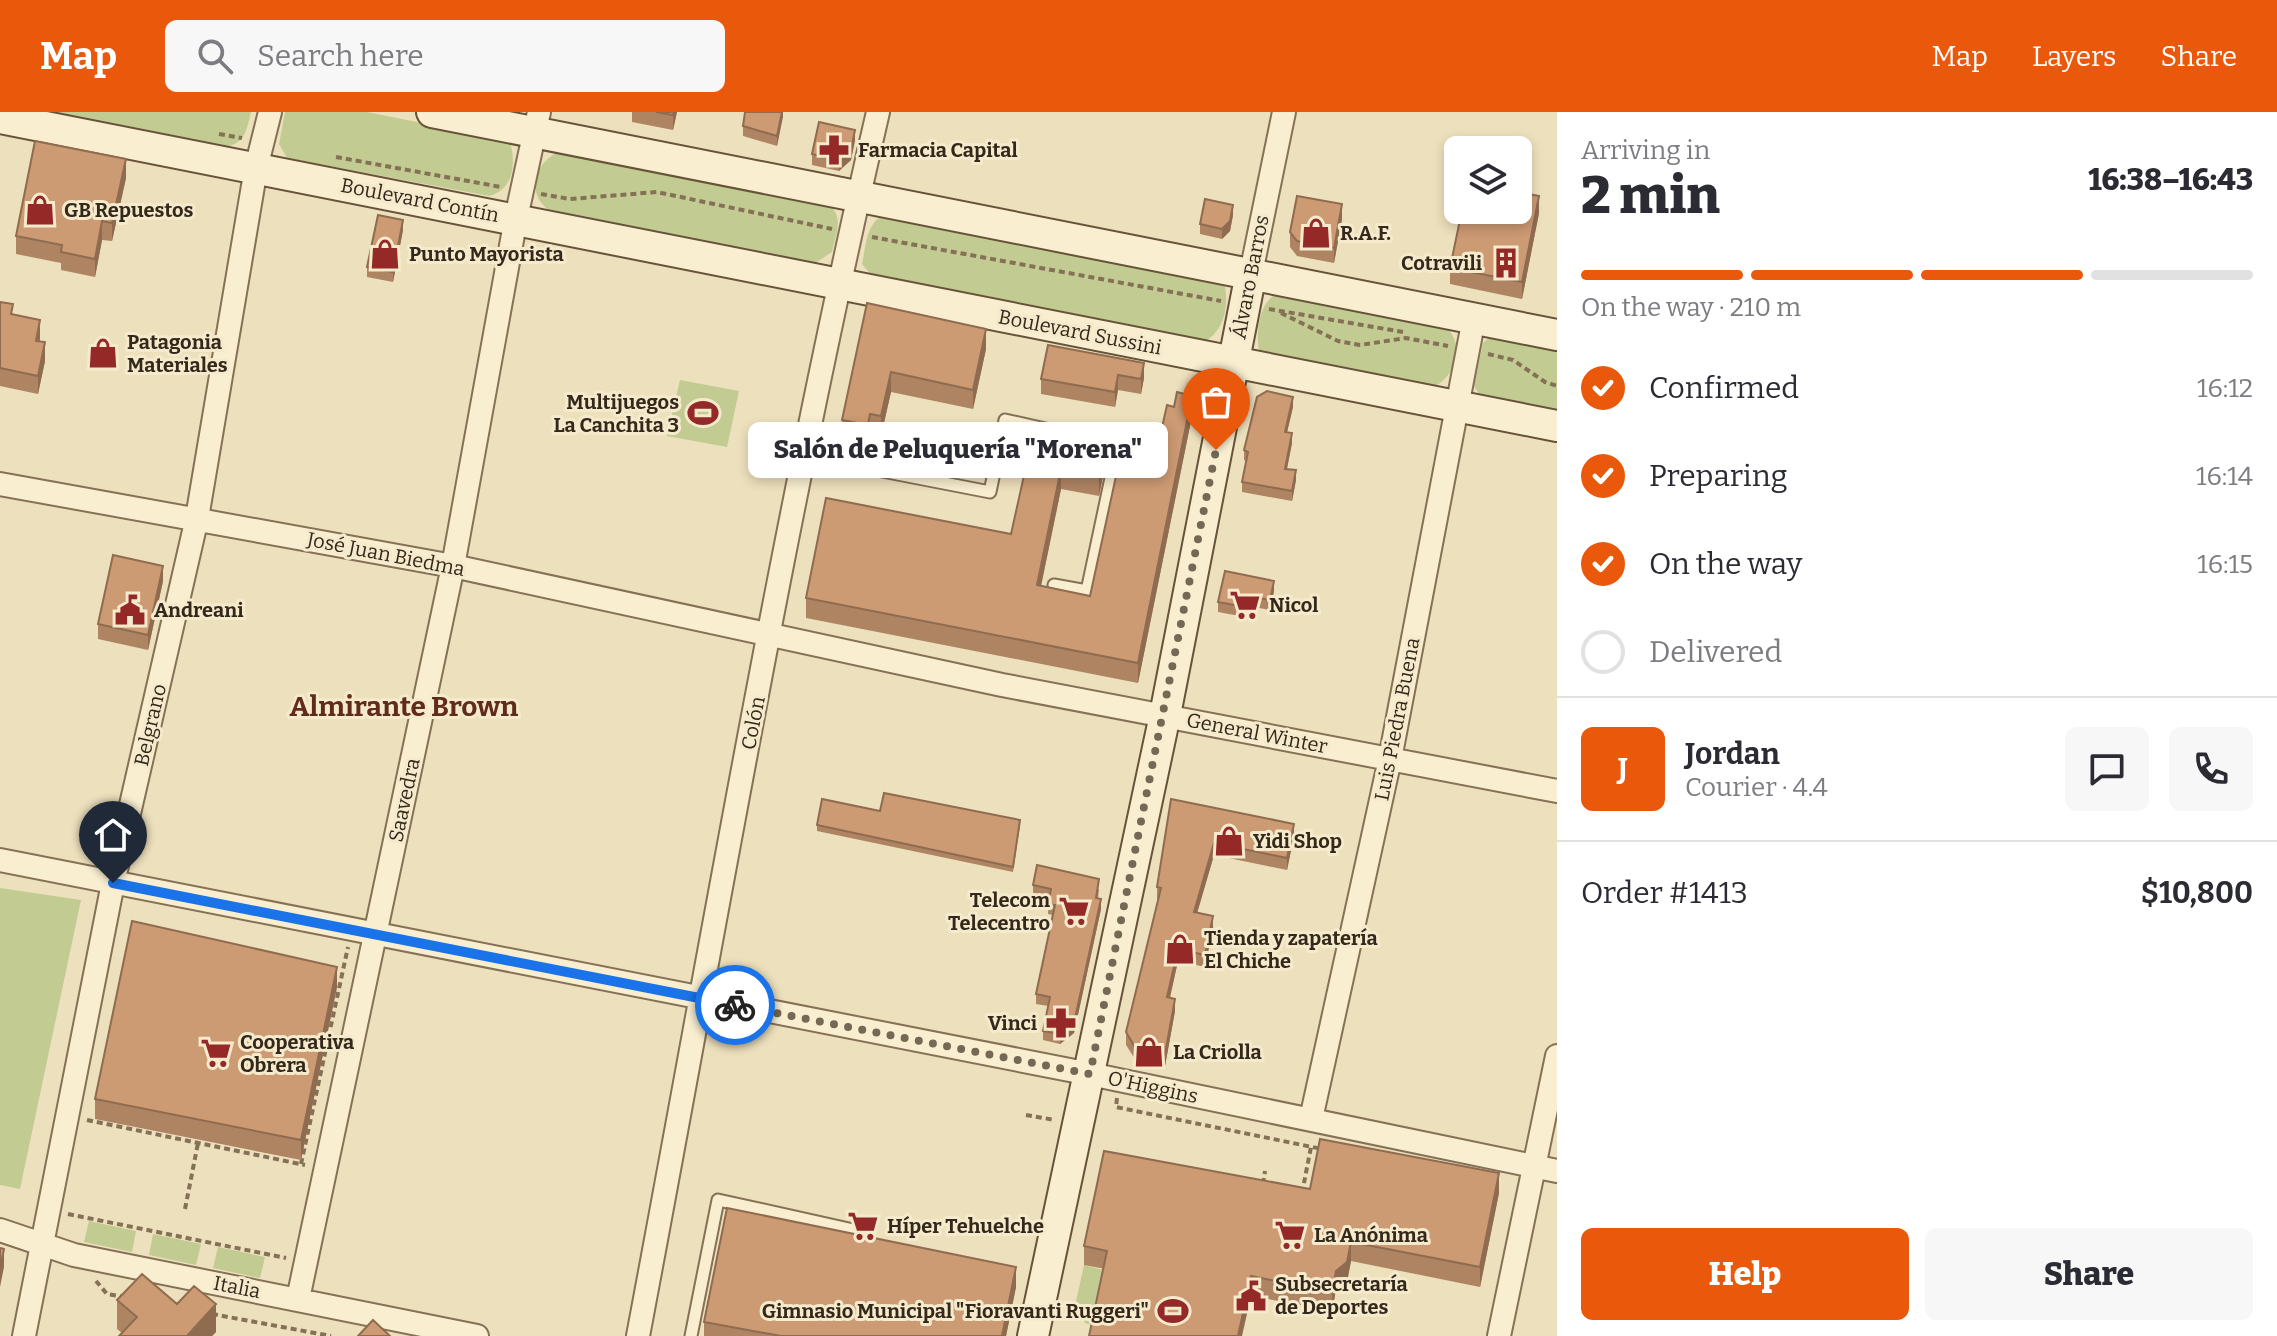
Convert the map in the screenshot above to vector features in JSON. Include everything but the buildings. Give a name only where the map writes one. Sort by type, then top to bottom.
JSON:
[{"type":"main road","points":[[432,112],[537,122],[859,194],[1251,273],[1471,337],[1557,335]]},
{"type":"main road","name":"Boulevard Contín","points":[[0,118],[260,155],[518,204],[839,284]]},
{"type":"main road","name":"Álvaro Barros","points":[[1033,1336],[1165,715],[1251,273]]},
{"type":"main road","name":"Boulevard Sussini","points":[[839,284],[1557,426]]},
{"type":"street","name":"Belgrano","points":[[24,1336],[39,1242],[113,883],[197,518],[270,112]]},
{"type":"street","name":"Colón","points":[[638,1336],[769,636],[839,284],[878,112]]},
{"type":"street","name":"Álvaro Barros","points":[[1251,273],[1284,112]]},
{"type":"street","name":"Saavedra","points":[[298,1299],[453,566],[518,204],[537,122]]},
{"type":"street","name":"Luis Piedra Buena","points":[[1311,1119],[1390,759],[1471,337]]},
{"type":"street","name":"José Juan Biedma","points":[[0,484],[453,566],[769,636]]},
{"type":"street","name":"General Winter","points":[[769,636],[1002,685],[1557,791]]},
{"type":"street","name":"O'Higgins","points":[[0,860],[1090,1074],[1557,1171]]},
{"type":"street","points":[[1499,1336],[1557,1056]]},
{"type":"street","name":"Italia","points":[[0,1230],[74,1255],[477,1336]]},
{"type":"lane","points":[[805,456],[990,492],[1005,420],[1061,432]]},
{"type":"lane","points":[[1054,585],[1087,591],[1118,445],[1075,435]]},
{"type":"lane","points":[[691,1336],[718,1200],[858,1231]]},
{"type":"path","points":[[217,133],[260,155]]},
{"type":"path","points":[[334,157],[518,204],[657,192],[851,233],[1245,305],[1471,337],[1511,352]]},
{"type":"path","points":[[1245,305],[1284,314],[1316,333],[1360,345],[1406,338],[1471,337],[1545,382],[1557,386]]},
{"type":"path","points":[[301,1164],[352,930]]},
{"type":"path","points":[[1120,1080],[1116,1107],[1327,1149]]},
{"type":"path","points":[[65,1116],[326,1169]]},
{"type":"path","points":[[185,1209],[198,1143]]},
{"type":"path","points":[[1300,1203],[1311,1146]]},
{"type":"path","points":[[1261,1196],[1265,1171]]},
{"type":"path","points":[[46,1210],[306,1262]]},
{"type":"path","points":[[74,1255],[107,1294],[137,1300]]},
{"type":"path","points":[[197,1311],[331,1336]]},
{"type":"green space","points":[[38,112],[251,112],[240,140],[221,148]]},
{"type":"green space","points":[[285,112],[367,112],[502,139],[511,146],[513,162],[510,177],[503,189],[489,196],[287,158],[279,144]]},
{"type":"green space","points":[[561,151],[827,203],[838,219],[832,252],[814,264],[549,210],[537,195],[536,178],[545,162]]},
{"type":"green space","points":[[885,215],[1217,280],[1225,287],[1223,319],[1216,332],[1204,342],[872,276],[862,264],[866,243],[874,223]]},
{"type":"green space","points":[[1279,293],[1443,325],[1455,340],[1452,369],[1439,384],[1430,388],[1266,355],[1259,350],[1259,326],[1267,302]]},
{"type":"green space","points":[[1493,334],[1557,347],[1557,413],[1481,397],[1474,386],[1483,343]]},
{"type":"green space","name":"Multijuegos La Canchita 3","points":[[680,380],[739,391],[727,447],[667,436]]},
{"type":"green space","points":[[0,888],[81,900],[20,1189],[0,1185]]},
{"type":"green space","points":[[89,1221],[136,1231],[132,1252],[84,1242]]},
{"type":"green space","points":[[153,1234],[201,1244],[196,1265],[149,1255]]},
{"type":"green space","points":[[218,1247],[265,1257],[260,1278],[213,1268]]},
{"type":"green space","points":[[1084,1265],[1107,1271],[1095,1326],[1085,1323],[1075,1306]]},
{"type":"way so far","points":[[735,1005],[1090,1074],[1165,715],[1216,450]]},
{"type":"place","name":"Farmacia Capital","points":[[834,150]]},
{"type":"place","name":"GB Repuestos","points":[[40,210]]},
{"type":"place","name":"R.A.F.","points":[[1316,233]]},
{"type":"place","name":"Punto Mayorista","points":[[385,254]]},
{"type":"place","name":"Cotravili","points":[[1506,263]]},
{"type":"place","name":"Patagonia Materiales","points":[[103,353]]},
{"type":"place","name":"Multijuegos La Canchita 3","points":[[703,413]]},
{"type":"place","name":"Salón de Peluquería \"Morena\"","points":[[1216,450]]},
{"type":"place","name":"Nicol","points":[[1245,605]]},
{"type":"place","name":"Andreani","points":[[130,610]]},
{"type":"place","name":"Yidi Shop","points":[[1229,841]]},
{"type":"place","name":"Telecom Telecentro","points":[[1074,911]]},
{"type":"place","name":"Tienda y zapatería El Chiche","points":[[1180,949]]},
{"type":"place","name":"Vinci","points":[[1061,1023]]},
{"type":"place","name":"La Criolla","points":[[1149,1052]]},
{"type":"place","name":"Cooperativa Obrera","points":[[216,1053]]},
{"type":"place","name":"Híper Tehuelche","points":[[863,1226]]},
{"type":"place","name":"La Anónima","points":[[1290,1235]]},
{"type":"place","name":"Subsecretaría de Deportes","points":[[1251,1296]]},
{"type":"place","name":"Gimnasio Municipal \"Fioravanti Ruggeri\"","points":[[1173,1311]]},
{"type":"district","name":"Almirante Brown","points":[[404,706]]},
{"type":"route","points":[[113,883],[735,1005]]}]
